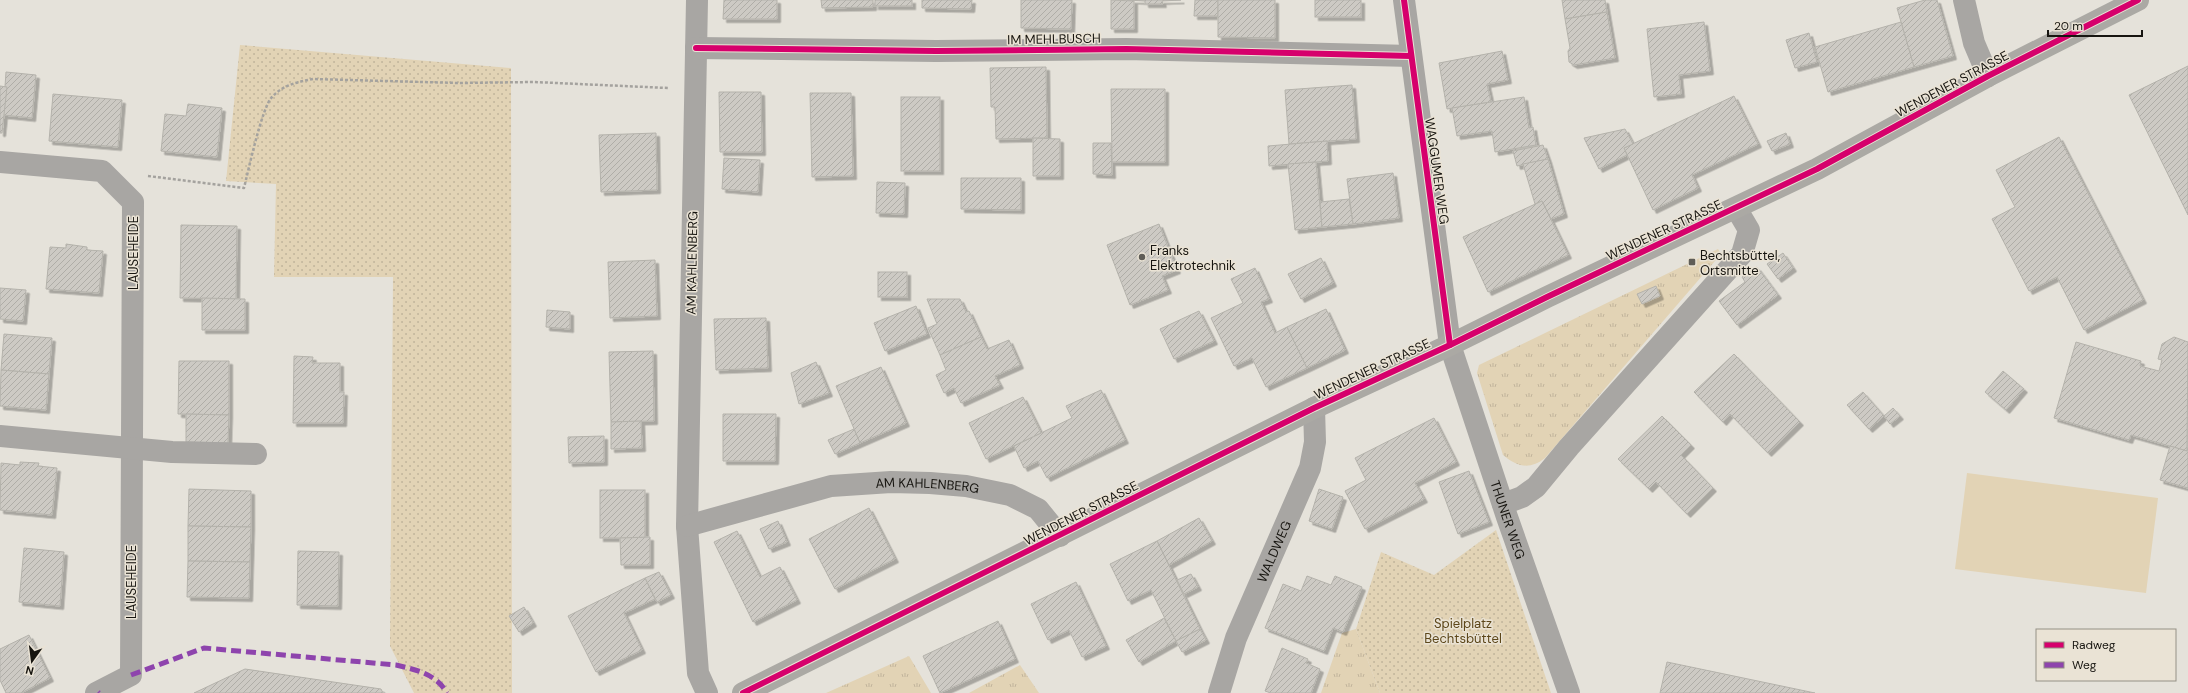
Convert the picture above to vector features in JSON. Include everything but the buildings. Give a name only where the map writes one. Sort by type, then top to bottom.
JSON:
[{"type":"main road","name":"WENDENER STRASSE","points":[[743,693],[1314,408],[1450,345],[1547,297],[1817,169],[1988,76],[2138,0]]},
{"type":"street","name":"AM KAHLENBERG","points":[[697,0],[687,526],[698,673],[707,693]]},
{"type":"street","name":"WAGGUMER WEG","points":[[1404,0],[1450,345]]},
{"type":"street","points":[[1964,0],[1974,43],[1988,76]]},
{"type":"street","name":"IM MEHLBUSCH","points":[[696,48],[936,51],[1126,49],[1411,56]]},
{"type":"street","points":[[0,162],[102,171]]},
{"type":"street","name":"LAUSEHEIDE","points":[[96,693],[131,675],[133,202],[102,171]]},
{"type":"street","name":"WENDENER STRASSE","points":[[1503,504],[1522,497],[1536,487],[1574,441],[1742,254],[1749,230],[1736,208]]},
{"type":"street","name":"THUNER WEG","points":[[1450,345],[1503,504],[1569,693]]},
{"type":"street","name":"WALDWEG","points":[[1219,693],[1236,638],[1310,468],[1315,442],[1314,408]]},
{"type":"street","points":[[0,436],[132,449],[256,454]]},
{"type":"street","name":"AM KAHLENBERG","points":[[687,526],[831,486],[891,482],[930,483],[966,486],[1010,495],[1038,509],[1060,536]]},
{"type":"path","points":[[102,171],[244,188],[260,129],[271,98],[290,83],[313,79],[459,83],[534,82],[696,89]]},
{"type":"green space","points":[[240,45],[511,68],[512,693],[414,693],[390,646],[393,277],[274,277],[276,184],[226,181]]},
{"type":"green space","points":[[1718,249],[1721,254],[1545,458],[1534,464],[1524,466],[1513,462],[1503,455],[1477,373],[1479,365]]},
{"type":"green space","points":[[1967,473],[2158,498],[2146,593],[1955,569]]},
{"type":"green space","name":"Spielplatz Bechtsbüttel","points":[[1496,530],[1551,693],[1380,693],[1356,629],[1381,552],[1434,575]]},
{"type":"green space","points":[[1356,629],[1380,693],[1321,693],[1342,633]]},
{"type":"green space","points":[[909,656],[931,693],[826,693]]},
{"type":"green space","points":[[1020,665],[1039,693],[969,693]]},
{"type":"marked path","points":[[131,675],[204,648],[396,665],[418,671],[432,677],[447,693]]},
{"type":"cycle path","points":[[1404,0],[1450,345]]},
{"type":"cycle path","points":[[743,693],[1314,408],[1450,345],[1547,297],[1817,169],[1988,76],[2138,0]]},
{"type":"cycle path","points":[[696,48],[936,51],[1126,49],[1411,56]]},
{"type":"place","name":"Franks Elektrotechnik","points":[[1142,257]]},
{"type":"place","name":"Bechtsbüttel, Ortsmitte","points":[[1692,262]]}]
